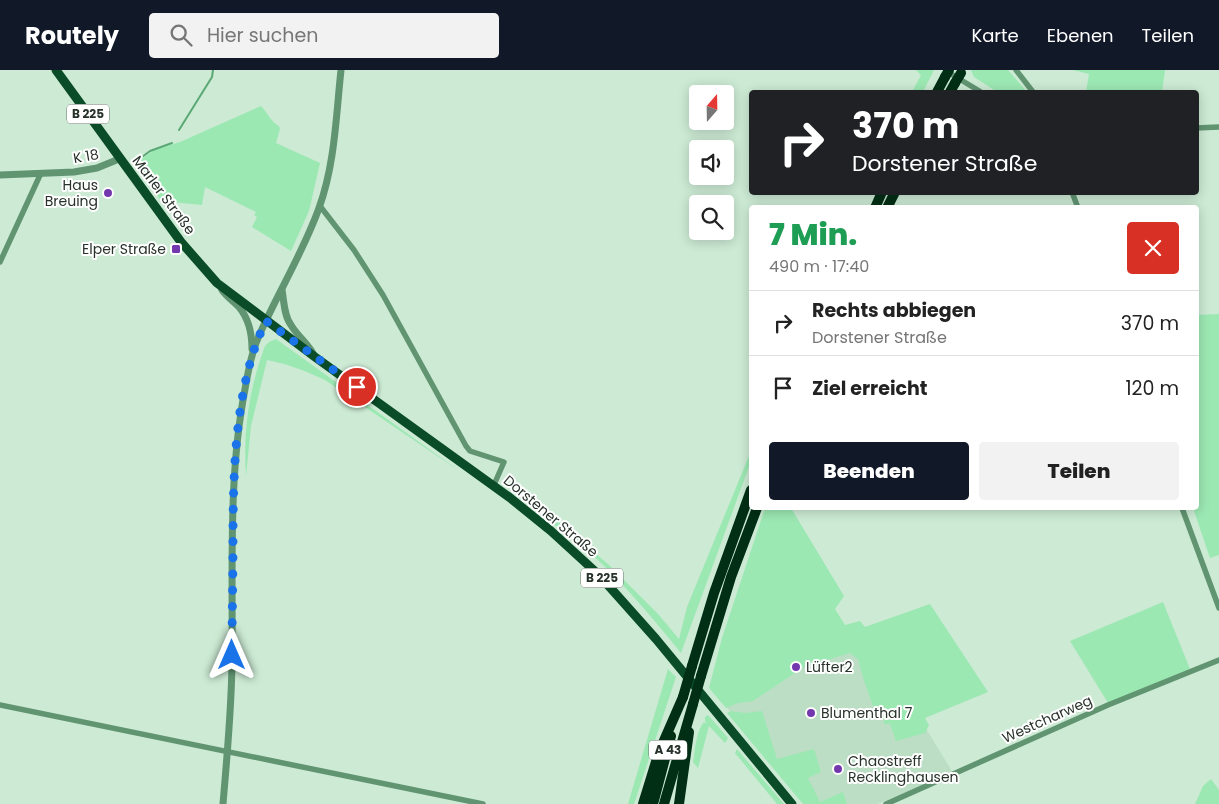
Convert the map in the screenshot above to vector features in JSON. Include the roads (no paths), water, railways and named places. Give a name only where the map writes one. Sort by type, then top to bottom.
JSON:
[{"type":"highway","points":[[952,88],[962,71]]},
{"type":"highway","points":[[937,90],[946,72]]},
{"type":"highway","name":"A 43","points":[[653,804],[714,593],[749,496]]},
{"type":"highway","name":"A 43","points":[[664,804],[731,577],[756,510]]},
{"type":"highway","points":[[643,804],[659,752],[683,697]]},
{"type":"highway","points":[[679,804],[693,704]]},
{"type":"main road","name":"Marler Straße","points":[[56,70],[181,242],[217,283],[266,321]]},
{"type":"main road","name":"Dorstener Straße","points":[[266,321],[551,531],[599,575],[656,638],[792,804]]},
{"type":"street","points":[[223,804],[232,693],[233,481],[238,425],[252,355],[258,338],[299,257],[320,206],[328,178],[336,124],[340,70]]},
{"type":"street","points":[[1016,70],[1031,90]]},
{"type":"street","points":[[946,72],[977,90]]},
{"type":"street","points":[[1199,128],[1219,127]]},
{"type":"street","name":"K 18","points":[[0,175],[56,173],[97,168],[119,159]]},
{"type":"street","points":[[0,262],[41,173]]},
{"type":"street","points":[[320,206],[354,250],[383,295],[466,446],[470,451],[504,462],[493,487]]},
{"type":"street","points":[[217,283],[224,293],[240,308],[249,322],[252,337],[252,355]]},
{"type":"street","points":[[282,290],[284,307],[290,324],[311,347],[315,357]]},
{"type":"street","points":[[1183,510],[1219,608]]},
{"type":"street","name":"Westcharweg","points":[[886,804],[1108,705],[1219,660]]},
{"type":"street","points":[[0,705],[483,804]]},
{"type":"waterway","points":[[179,130],[212,77],[213,70]]},
{"type":"waterway","points":[[138,160],[150,151],[172,143]]},
{"type":"place","name":"Haus Breuing","points":[[108,193]]},
{"type":"place","name":"Elper Straße","points":[[176,249]]},
{"type":"place","name":"Lüfter2","points":[[796,667]]},
{"type":"place","name":"Blumenthal 7","points":[[811,713]]},
{"type":"place","name":"Chaostreff Recklinghausen","points":[[838,769]]}]
